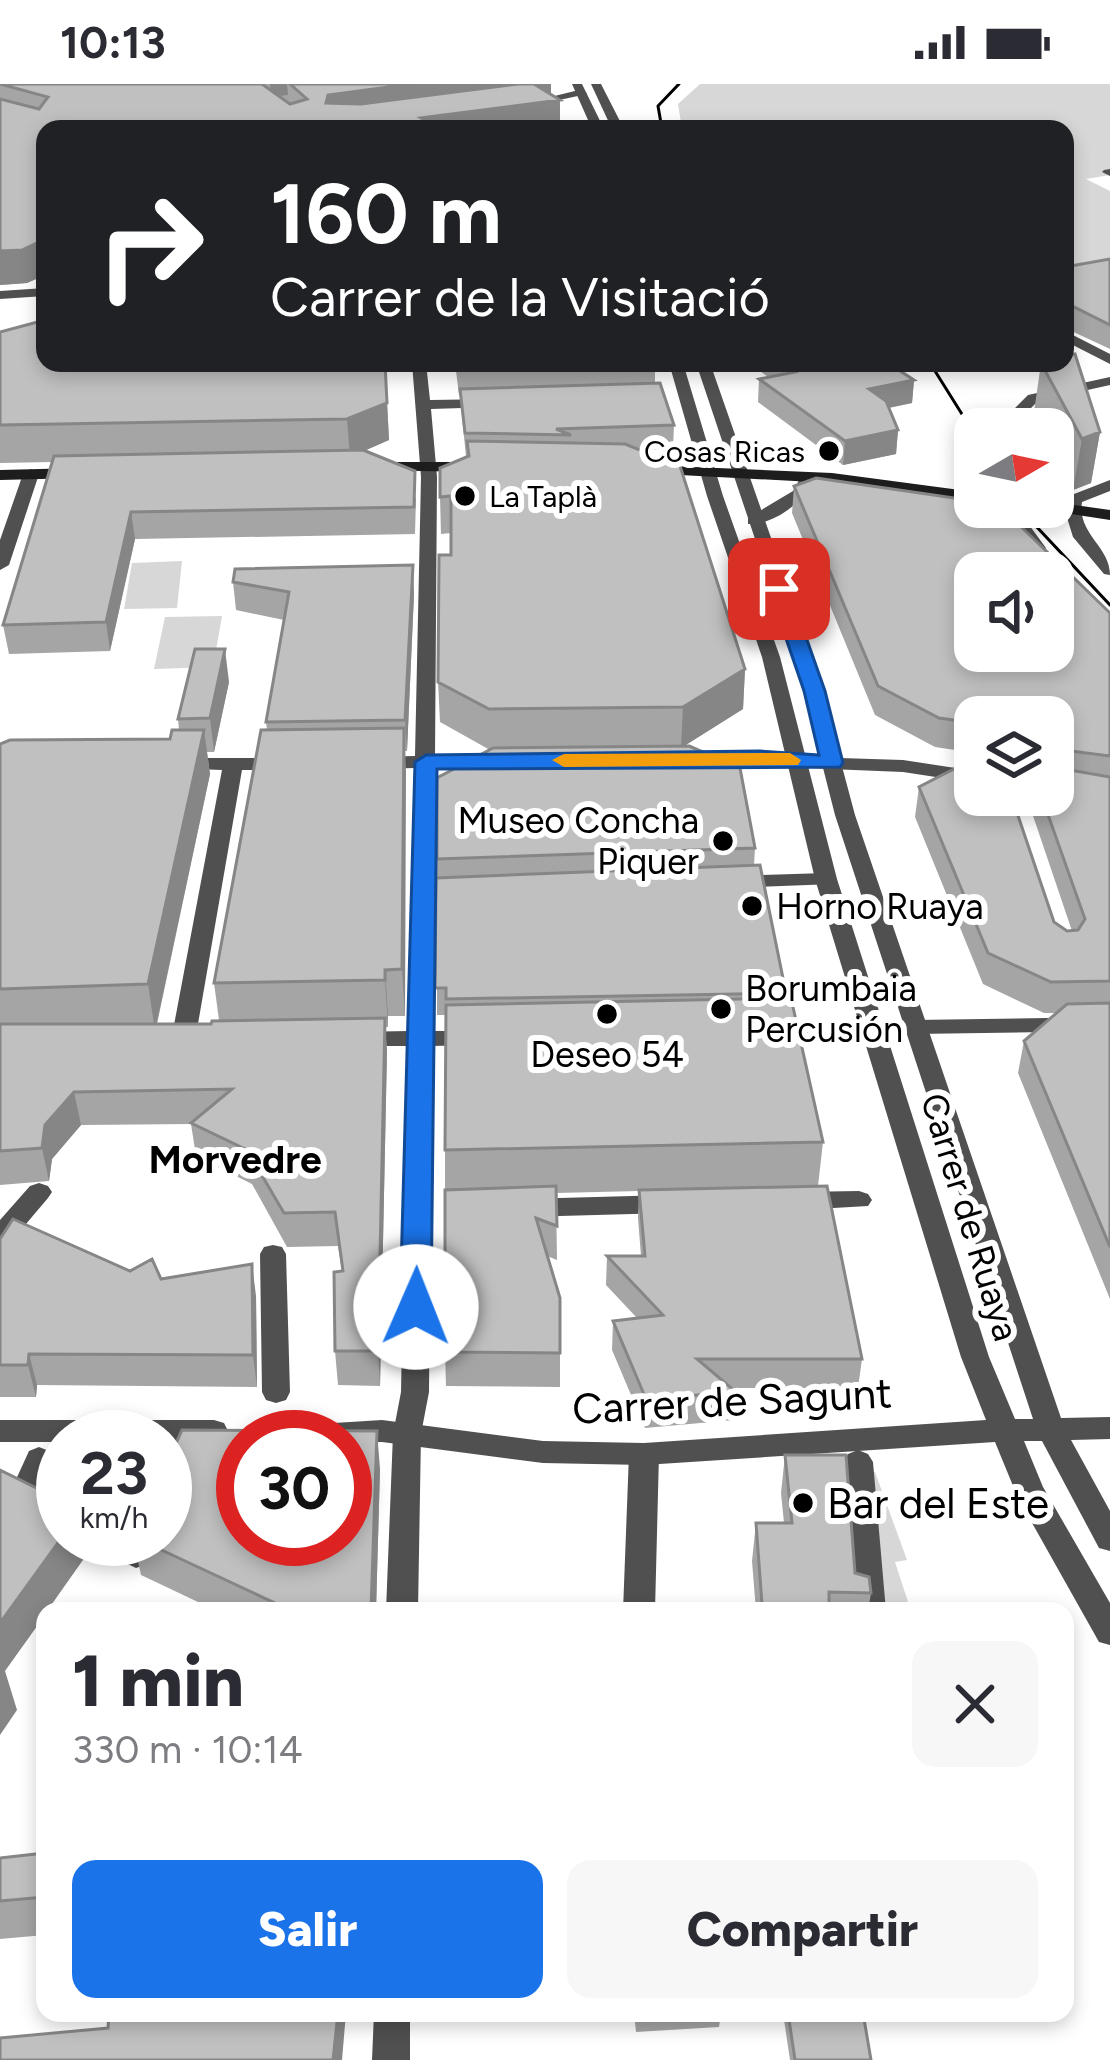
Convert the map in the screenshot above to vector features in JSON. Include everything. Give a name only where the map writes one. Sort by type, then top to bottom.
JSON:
[{"type":"main road","points":[[356,468],[494,468]]},
{"type":"main road","points":[[626,470],[809,476],[954,493]]},
{"type":"main road","points":[[0,475],[93,472]]},
{"type":"main road","points":[[1074,504],[1110,515]]},
{"type":"street","points":[[596,84],[614,120]]},
{"type":"street","points":[[591,112],[566,106],[519,109],[580,88],[591,112],[592,120]]},
{"type":"street","points":[[0,295],[36,291]]},
{"type":"street","points":[[1074,340],[1110,360]]},
{"type":"street","points":[[402,1602],[407,1433],[415,1392],[419,1039],[434,894],[426,762],[428,466],[420,372]]},
{"type":"street","name":"Carrer de Ruaya","points":[[679,372],[772,657],[826,879],[1002,1432],[1063,1554],[1110,1632]]},
{"type":"street","name":"Carrer de Ruaya","points":[[706,372],[815,691],[832,763],[914,1027],[1051,1430],[1110,1539]]},
{"type":"street","points":[[1022,408],[1033,398],[1110,381]]},
{"type":"street","points":[[663,398],[687,398]]},
{"type":"street","points":[[424,405],[520,402]]},
{"type":"street","points":[[0,565],[31,474]]},
{"type":"street","points":[[754,520],[797,497],[809,476]]},
{"type":"street","points":[[1074,496],[1110,485]]},
{"type":"street","points":[[1074,524],[1110,570]]},
{"type":"street","points":[[1025,528],[1044,552]]},
{"type":"street","points":[[666,759],[796,760],[954,775]]},
{"type":"street","points":[[362,763],[522,761]]},
{"type":"street","points":[[163,764],[298,764]]},
{"type":"street","points":[[184,1041],[233,764]]},
{"type":"street","points":[[702,884],[826,879]]},
{"type":"street","points":[[914,1027],[1110,1024]]},
{"type":"street","points":[[746,1034],[874,1030]]},
{"type":"street","points":[[325,1040],[490,1038]]},
{"type":"street","points":[[0,1237],[39,1192]]},
{"type":"street","points":[[766,1202],[859,1200]]},
{"type":"street","points":[[489,1208],[697,1204]]},
{"type":"street","points":[[273,1254],[275,1392]]},
{"type":"street","name":"Carrer de Sagunt","points":[[372,1432],[543,1453],[644,1454],[921,1433],[1110,1428]]},
{"type":"street","points":[[0,1431],[216,1431]]},
{"type":"street","points":[[639,1602],[644,1454]]},
{"type":"street","points":[[858,1462],[869,1602]]},
{"type":"street","points":[[36,1466],[23,1497],[36,1504]]},
{"type":"street","points":[[391,2060],[392,2022]]},
{"type":"shaded area","points":[[700,84],[1110,84],[1110,175],[1086,179],[1110,191],[1110,259],[1074,265],[1074,120],[681,120],[678,104]]},
{"type":"shaded area","points":[[182,561],[177,608],[124,609],[132,563]]},
{"type":"shaded area","points":[[222,616],[213,667],[154,669],[165,617]]},
{"type":"shaded area","points":[[875,1472],[907,1560],[895,1562],[908,1602],[879,1602],[869,1473]]},
{"type":"building","points":[[0,84],[262,84],[290,104],[307,99],[290,84],[411,84],[328,95],[326,103],[361,104],[534,84],[560,100],[421,118],[424,120],[36,120],[36,243],[22,250],[0,251],[0,99],[39,109],[48,97]]},
{"type":"building","points":[[1110,259],[1110,325],[1074,307],[1074,265]]},
{"type":"building","points":[[36,322],[36,372],[385,372],[387,403],[347,419],[0,425],[0,332]]},
{"type":"building","points":[[1075,354],[1100,432],[1082,439],[1074,424],[1074,408],[1065,408],[1046,372],[1074,372]]},
{"type":"building","points":[[795,372],[902,372],[914,380],[869,389],[886,401],[898,430],[845,441],[759,379]]},
{"type":"building","points":[[660,383],[674,425],[556,429],[571,435],[465,433],[460,389]]},
{"type":"building","points":[[467,441],[625,444],[680,466],[745,669],[683,707],[489,709],[438,682],[439,555],[451,555],[451,496],[440,497],[440,468],[469,456]]},
{"type":"building","points":[[363,450],[415,471],[414,507],[131,512],[106,622],[3,625],[54,456]]},
{"type":"building","points":[[816,478],[954,498],[954,528],[1022,528],[1047,552],[954,552],[954,672],[1074,672],[1074,578],[1110,613],[1110,756],[1074,751],[1074,696],[954,696],[954,720],[939,718],[878,686],[794,486]]},
{"type":"building","points":[[413,565],[405,720],[266,722],[289,592],[233,582],[235,569]]},
{"type":"building","points":[[195,649],[225,649],[210,718],[178,719]]},
{"type":"building","points":[[404,728],[402,969],[385,970],[385,980],[214,983],[261,730]]},
{"type":"building","points":[[172,730],[204,730],[148,984],[0,989],[0,744],[10,740],[170,739]]},
{"type":"building","points":[[689,746],[740,768],[755,848],[437,859],[437,778],[493,748]]},
{"type":"building","points":[[954,769],[954,816],[1018,816],[1054,922],[1067,931],[1078,930],[1085,919],[1048,816],[1074,816],[1074,771],[1110,777],[1110,981],[1051,982],[988,953],[919,787]]},
{"type":"building","points":[[760,865],[786,993],[446,999],[446,988],[435,988],[436,878]]},
{"type":"building","points":[[791,998],[823,1142],[445,1150],[446,1005]]},
{"type":"building","points":[[1110,1003],[1110,1247],[1024,1041],[1067,1004]]},
{"type":"building","points":[[385,1018],[378,1351],[335,1351],[334,1272],[343,1271],[335,1212],[284,1213],[247,1150],[191,1123],[232,1089],[74,1092],[45,1125],[42,1148],[0,1151],[0,1024]]},
{"type":"building","points":[[556,1186],[557,1226],[536,1218],[560,1298],[560,1353],[445,1352],[445,1190]]},
{"type":"building","points":[[827,1186],[862,1359],[697,1359],[736,1392],[646,1399],[613,1321],[663,1315],[607,1256],[645,1256],[639,1190]]},
{"type":"building","points":[[13,1219],[130,1271],[152,1259],[161,1279],[252,1264],[253,1355],[29,1354],[28,1365],[0,1365],[0,1239]]},
{"type":"building","points":[[192,1430],[216,1430],[216,1566],[372,1566],[372,1431],[377,1431],[371,1602],[273,1602],[192,1564]]},
{"type":"building","points":[[785,1455],[846,1455],[855,1573],[869,1577],[871,1593],[829,1592],[829,1602],[762,1602],[756,1523],[792,1523]]},
{"type":"building","points":[[0,1470],[36,1488],[36,1566],[41,1566],[0,1623]]},
{"type":"building","points":[[36,1854],[36,1898],[0,1901],[0,1858]]},
{"type":"building","points":[[108,2022],[337,2022],[333,2060],[0,2060],[0,2038],[108,2028]]},
{"type":"building","points":[[789,2022],[865,2022],[871,2060],[795,2060]]},
{"type":"tram line","points":[[660,120],[658,106],[679,84]]},
{"type":"tram line","points":[[936,372],[958,408]]},
{"type":"tram line","points":[[1038,528],[1110,605]]},
{"type":"slow traffic","points":[[564,760],[790,760]]},
{"type":"place","name":"Cosas Ricas","points":[[829,451]]},
{"type":"place","name":"La Taplà","points":[[465,496]]},
{"type":"place","name":"Museo Concha Piquer","points":[[723,841]]},
{"type":"place","name":"Horno Ruaya","points":[[752,906]]},
{"type":"place","name":"Borumbaia Percusión","points":[[721,1009]]},
{"type":"place","name":"Deseo 54","points":[[607,1014]]},
{"type":"place","name":"Bar del Este","points":[[803,1503]]},
{"type":"district","name":"Morvedre","points":[[235,1159]]},
{"type":"route","points":[[416,1307],[426,762],[760,758],[832,763],[815,691],[779,589]]}]
